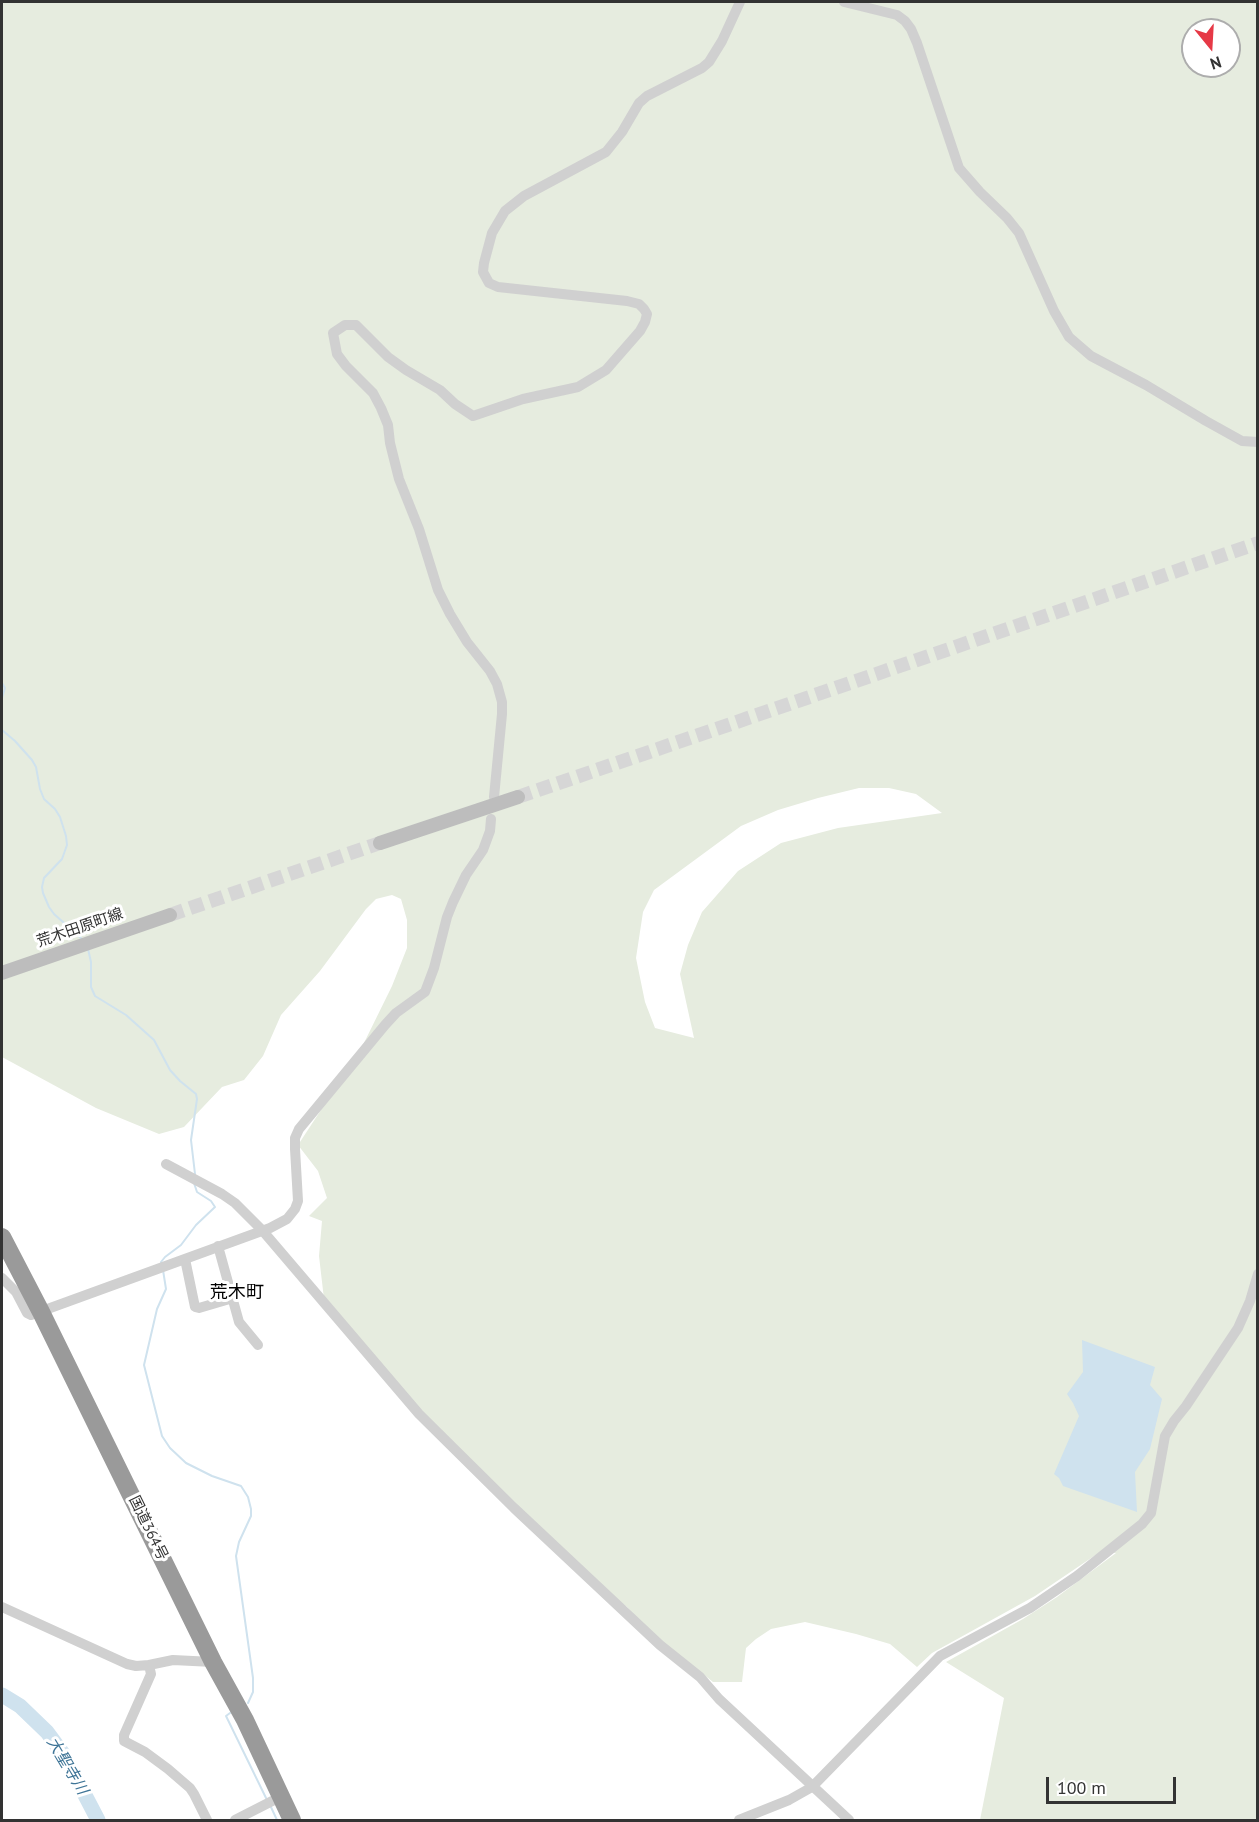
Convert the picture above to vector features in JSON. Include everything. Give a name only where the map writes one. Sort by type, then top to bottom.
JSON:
[{"type":"highway","name":"国道364号","points":[[2,1237],[213,1662],[245,1720],[292,1821]]},
{"type":"main road","points":[[380,843],[518,797]]},
{"type":"main road","name":"荒木田原町線","points":[[2,973],[170,915]]},
{"type":"street","points":[[494,797],[502,714],[502,702],[497,684],[490,671],[467,642],[438,590],[419,529],[399,478],[388,425],[373,393],[337,354],[333,333],[345,326],[356,325],[380,350],[406,370],[440,390],[473,416],[523,399],[578,387],[606,370],[640,331],[647,314],[644,309],[639,304],[498,287],[489,283],[483,272],[492,233],[505,211],[524,196],[606,153],[639,103],[647,96],[702,68],[709,62],[722,41],[740,2]]},
{"type":"street","points":[[844,2],[897,15],[911,29],[955,161],[966,177],[1007,218],[1018,233],[1069,337],[1092,356],[1206,422],[1242,441],[1257,442]]},
{"type":"street","points":[[2,1279],[16,1292],[27,1313],[31,1315],[287,1219],[298,1201],[295,1138],[299,1129],[373,1038],[396,1013],[425,992],[434,968],[447,916],[465,874],[483,850],[490,831],[491,819]]},
{"type":"street","points":[[166,1164],[235,1203],[262,1230],[418,1414],[589,1579],[660,1645],[700,1677],[718,1699],[849,1821]]},
{"type":"street","points":[[218,1246],[241,1325],[258,1345]]},
{"type":"street","points":[[185,1259],[195,1307],[199,1308],[233,1299]]},
{"type":"street","points":[[739,1821],[789,1800],[812,1787],[940,1656],[1030,1608],[1077,1576],[1142,1524],[1151,1513],[1165,1436],[1238,1329],[1250,1301],[1257,1274]]},
{"type":"street","points":[[2,1607],[127,1664],[149,1665],[173,1660],[213,1662]]},
{"type":"street","points":[[149,1665],[151,1674],[124,1735],[124,1741],[145,1752],[190,1788],[207,1821]]},
{"type":"street","points":[[235,1821],[280,1797]]},
{"type":"shaded area","points":[[2,2],[1257,2],[1257,1820],[980,1820],[1004,1698],[946,1662],[1023,1619],[1116,1553],[1100,1552],[1035,1596],[932,1653],[917,1667],[890,1644],[805,1622],[771,1629],[746,1648],[742,1682],[713,1682],[647,1629],[627,1607],[608,1592],[438,1429],[324,1299],[319,1256],[322,1221],[309,1216],[327,1198],[318,1171],[298,1145],[361,1049],[392,986],[407,948],[407,920],[401,899],[392,895],[376,899],[366,909],[320,971],[281,1015],[263,1056],[244,1080],[222,1087],[184,1127],[159,1134],[96,1108],[2,1057]],"holes":[[[859,788],[889,788],[916,794],[942,813],[838,828],[781,843],[738,871],[702,912],[688,945],[680,974],[694,1038],[655,1028],[645,1002],[636,958],[643,912],[654,890],[741,826],[778,810],[818,798]]]},
{"type":"water","points":[[1082,1340],[1155,1367],[1150,1385],[1162,1399],[1150,1449],[1135,1472],[1137,1512],[1063,1486],[1054,1474],[1079,1416],[1067,1394],[1083,1372]]},
{"type":"waterway","points":[[2,683],[5,688],[2,698]]},
{"type":"waterway","points":[[2,730],[32,760],[44,799],[60,817],[67,845],[62,859],[44,878],[43,893],[54,914],[82,939]]},
{"type":"waterway","points":[[88,949],[91,962],[91,987],[95,996],[126,1015],[154,1040],[170,1070],[196,1094],[191,1140],[195,1174]]},
{"type":"waterway","points":[[161,1265],[165,1257],[181,1245],[196,1225],[215,1207],[211,1201],[197,1192],[194,1183]]},
{"type":"waterway","points":[[163,1270],[166,1289],[157,1309],[144,1365],[162,1436],[170,1448],[186,1463],[212,1476],[241,1486],[248,1497],[251,1509],[251,1516],[239,1542],[236,1556],[253,1678],[253,1692],[248,1703]]},
{"type":"waterway","name":"大聖寺川","points":[[2,1695],[20,1706],[47,1732],[64,1755],[98,1820]]},
{"type":"waterway","points":[[230,1713],[226,1716],[267,1800]]},
{"type":"waterway","points":[[270,1805],[277,1820]]},
{"type":"tunnel","points":[[518,797],[1258,543]]},
{"type":"tunnel","points":[[170,915],[380,843]]},
{"type":"district","name":"荒木町","points":[[237,1293]]}]
